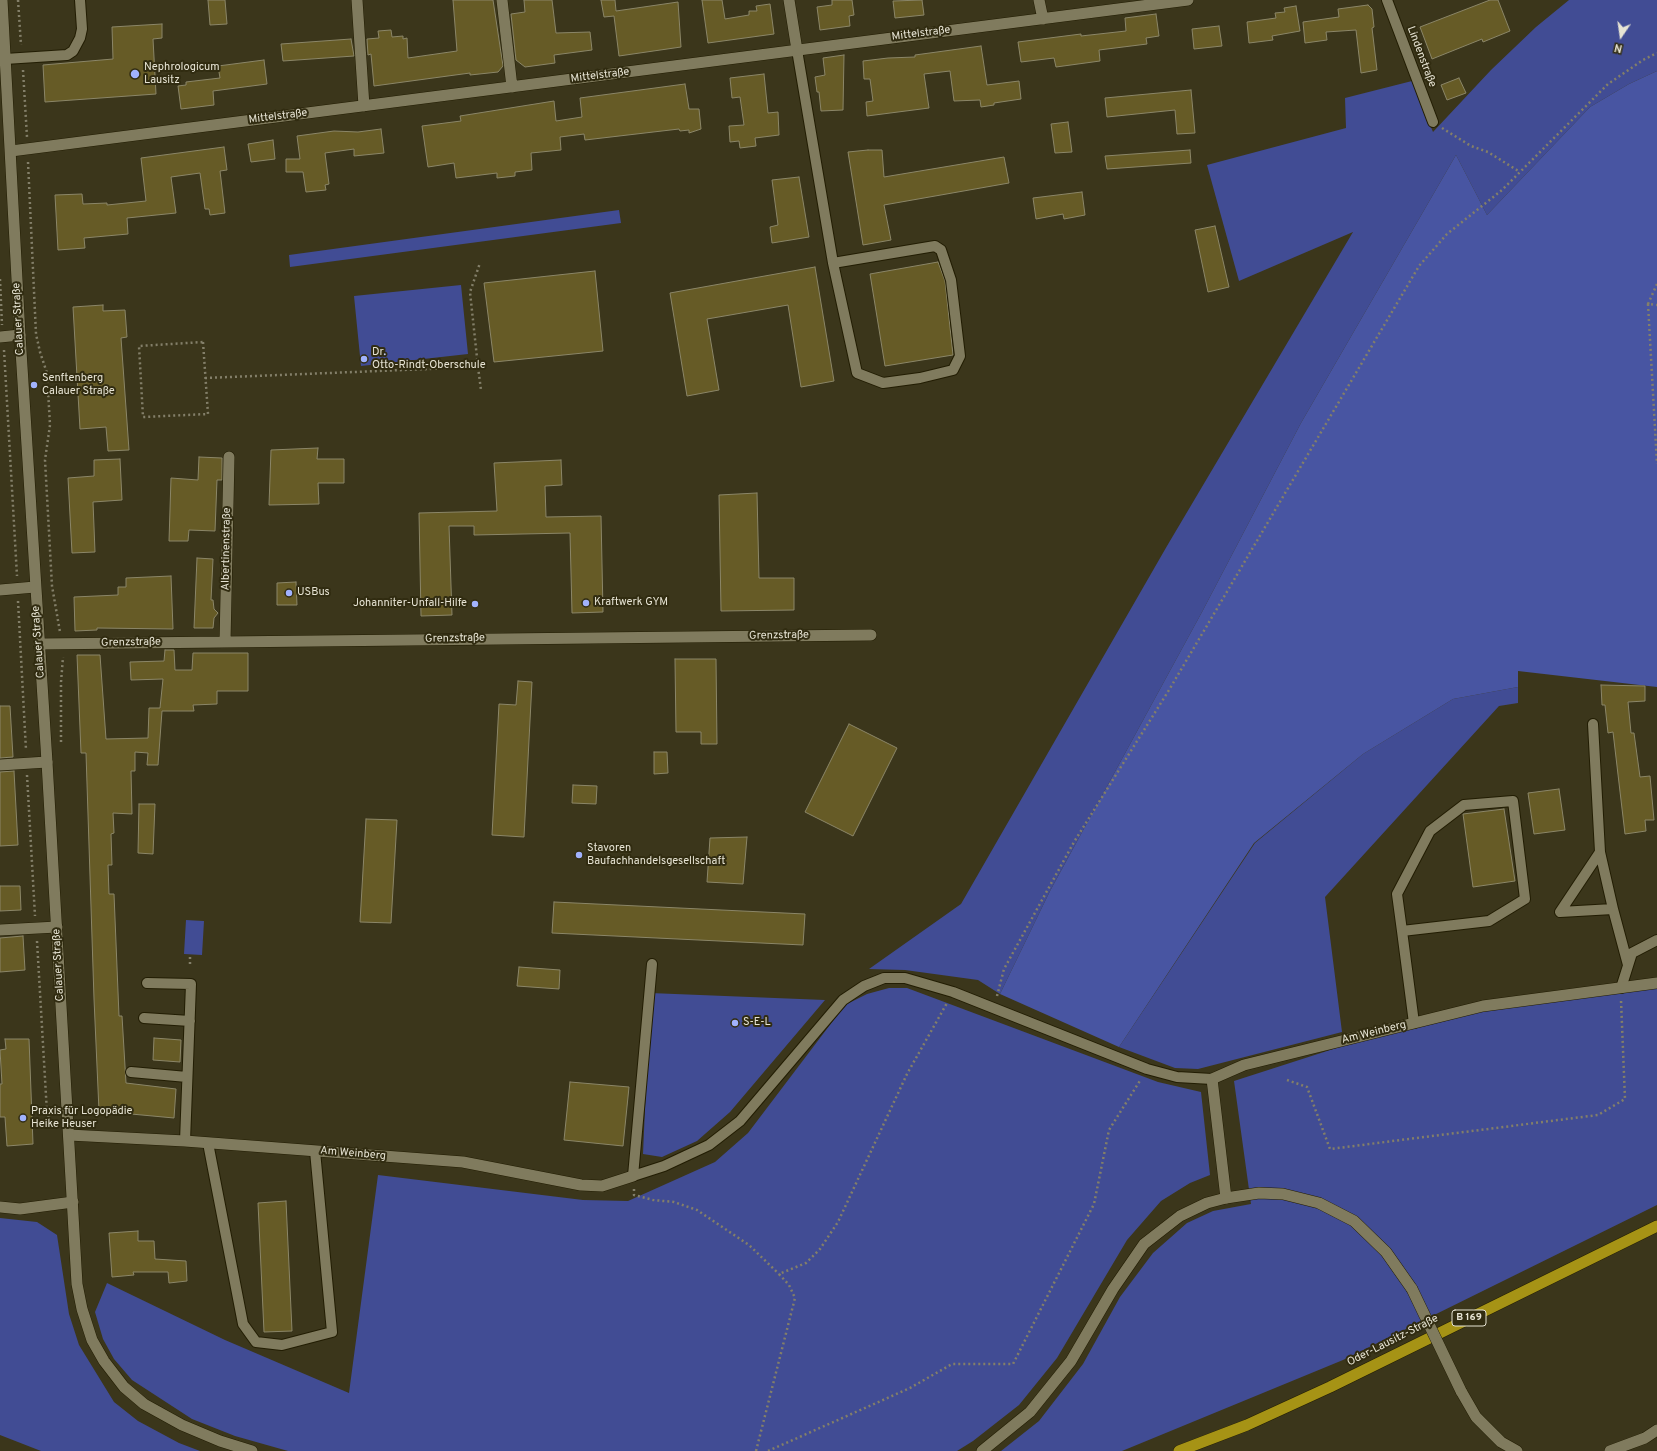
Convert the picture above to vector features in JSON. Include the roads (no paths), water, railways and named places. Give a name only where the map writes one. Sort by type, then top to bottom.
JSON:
[{"type":"highway","name":"Oder-Lausitz-Straße","points":[[1179,1451],[1247,1425],[1330,1387],[1657,1226]]},
{"type":"street","name":"Calauer Straße","points":[[2,0],[20,335],[57,927],[77,1284],[82,1309],[92,1340],[104,1361],[124,1387],[144,1404],[182,1425],[220,1441],[252,1451]]},
{"type":"street","points":[[357,0],[364,106]]},
{"type":"street","points":[[502,0],[512,87]]},
{"type":"street","points":[[789,0],[797,50]]},
{"type":"street","points":[[1039,0],[1043,19]]},
{"type":"street","name":"Mittelstraße","points":[[11,151],[1188,0]]},
{"type":"street","points":[[1,337],[20,335]]},
{"type":"street","name":"Albertinenstraße","points":[[225,642],[229,457]]},
{"type":"street","points":[[0,590],[35,587]]},
{"type":"street","name":"Grenzstraße","points":[[39,644],[872,635]]},
{"type":"street","points":[[0,765],[47,762]]},
{"type":"street","points":[[0,930],[57,927]]},
{"type":"street","name":"Am Weinberg","points":[[1212,1079],[1244,1065],[1483,1006],[1657,983]]},
{"type":"street","points":[[1212,1079],[1226,1198]]},
{"type":"street","name":"Am Weinberg","points":[[69,1135],[185,1141],[463,1162],[581,1185],[602,1186],[633,1176]]},
{"type":"street","points":[[982,1451],[1030,1412],[1071,1361],[1113,1289],[1144,1244],[1180,1216],[1207,1203],[1226,1198],[1259,1193],[1283,1194],[1319,1203],[1354,1221],[1386,1252],[1412,1288],[1461,1391],[1476,1417],[1501,1442],[1517,1451]]},
{"type":"street","points":[[0,1207],[20,1209],[73,1202]]},
{"type":"street","points":[[1610,1451],[1645,1438],[1657,1430]]},
{"type":"lane","points":[[6,59],[67,55],[73,51],[80,38],[82,29],[80,0]]},
{"type":"lane","name":"Lindenstraße","points":[[1386,0],[1433,122]]},
{"type":"lane","points":[[797,50],[833,263],[858,373],[883,383],[920,378],[953,370],[960,356],[951,280],[941,250],[935,246],[833,263]]},
{"type":"lane","points":[[1593,724],[1600,852],[1628,965]]},
{"type":"lane","points":[[1402,931],[1489,921],[1525,899],[1513,801],[1464,805],[1430,831],[1397,894],[1414,1023]]},
{"type":"lane","points":[[1600,852],[1560,912],[1613,909]]},
{"type":"lane","points":[[1620,988],[1632,953],[1657,940]]},
{"type":"lane","points":[[652,964],[633,1176],[664,1166],[709,1146],[740,1121],[843,1000],[864,986],[884,978],[905,978],[953,992],[1147,1069],[1177,1077],[1212,1079]]},
{"type":"lane","points":[[147,983],[191,984],[185,1141]]},
{"type":"lane","points":[[144,1018],[190,1021]]},
{"type":"lane","points":[[131,1072],[187,1077]]},
{"type":"lane","points":[[208,1143],[243,1324],[256,1342],[282,1345],[332,1332],[315,1151]]},
{"type":"place","name":"Nephrologicum Lausitz","points":[[135,74]]},
{"type":"place","name":"Dr. Otto-Rindt-Oberschule","points":[[364,359]]},
{"type":"place","name":"Senftenberg Calauer Straße","points":[[34,385]]},
{"type":"place","name":"USBus","points":[[289,593]]},
{"type":"place","name":"Kraftwerk GYM","points":[[586,603]]},
{"type":"place","name":"Johanniter-Unfall-Hilfe","points":[[475,604]]},
{"type":"place","name":"Stavoren Baufachhandelsgesellschaft","points":[[579,855]]},
{"type":"place","name":"S-E-L","points":[[735,1023]]},
{"type":"place","name":"Praxis für Logopädie Heike Heuser","points":[[23,1118]]}]
